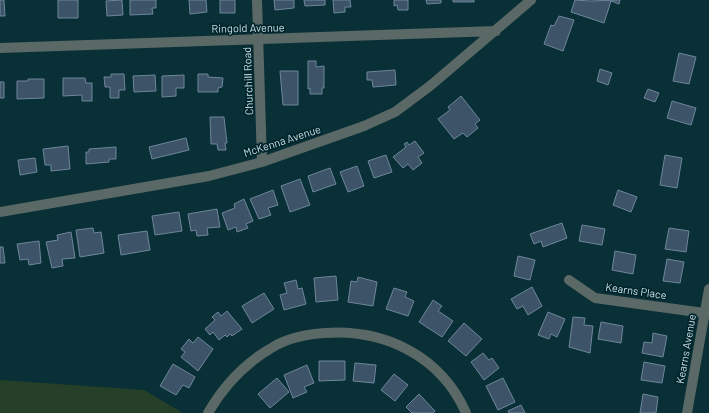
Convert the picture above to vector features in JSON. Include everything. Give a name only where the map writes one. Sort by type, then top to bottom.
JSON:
[{"type":"street","name":"Churchill Road","points":[[257,0],[262,162]]},
{"type":"street","name":"McKenna Avenue","points":[[0,212],[209,176],[262,162],[364,126],[395,112],[430,86],[531,0]]},
{"type":"street","name":"Ringold Avenue","points":[[0,48],[496,31]]},
{"type":"street","name":"Kearns Place","points":[[569,280],[595,298],[704,313]]},
{"type":"street","name":"Kearns Avenue","points":[[687,413],[709,289]]},
{"type":"street","points":[[208,413],[217,396],[235,374],[273,346],[308,334],[346,332],[384,338],[419,356],[440,375],[460,399],[466,413]]},
{"type":"green space","points":[[0,380],[144,390],[183,413],[0,413]]},
{"type":"building","points":[[0,0],[4,0],[5,16],[0,16]]},
{"type":"building","points":[[58,0],[78,0],[78,18],[58,18]]},
{"type":"building","points":[[122,0],[123,15],[107,16],[106,1]]},
{"type":"building","points":[[130,0],[156,0],[156,8],[152,8],[153,14],[130,15]]},
{"type":"building","points":[[189,0],[206,0],[207,12],[190,14]]},
{"type":"building","points":[[220,0],[235,0],[235,13],[220,13]]},
{"type":"building","points":[[274,0],[294,0],[294,8],[275,10]]},
{"type":"building","points":[[304,0],[325,0],[325,5],[305,6]]},
{"type":"building","points":[[333,0],[350,0],[351,7],[345,7],[345,12],[334,13]]},
{"type":"building","points":[[394,0],[408,0],[408,10],[398,10],[397,5],[394,6]]},
{"type":"building","points":[[426,0],[441,0],[441,3],[427,4]]},
{"type":"building","points":[[453,0],[474,0],[474,2],[453,2]]},
{"type":"building","points":[[575,0],[620,0],[619,4],[611,1],[604,23],[571,12]]},
{"type":"building","points":[[559,16],[574,20],[563,51],[544,44],[551,25],[554,26]]},
{"type":"building","points":[[679,53],[696,57],[689,84],[673,81]]},
{"type":"building","points":[[308,61],[316,61],[316,67],[324,66],[324,88],[322,88],[322,94],[310,94],[310,88],[308,89]]},
{"type":"building","points":[[600,69],[612,73],[608,85],[597,81]]},
{"type":"building","points":[[395,70],[396,85],[373,87],[372,80],[367,80],[367,72]]},
{"type":"building","points":[[280,71],[298,71],[298,105],[283,105]]},
{"type":"building","points":[[111,74],[124,74],[125,90],[119,90],[119,98],[110,98],[110,87],[105,87],[104,77],[111,77]]},
{"type":"building","points":[[198,74],[208,74],[208,77],[223,78],[222,87],[218,88],[218,92],[198,92]]},
{"type":"building","points":[[155,75],[156,91],[134,92],[133,76]]},
{"type":"building","points":[[184,75],[184,88],[176,88],[176,96],[162,97],[162,76]]},
{"type":"building","points":[[63,78],[85,78],[86,83],[92,83],[92,101],[82,101],[82,95],[63,96]]},
{"type":"building","points":[[28,79],[44,79],[44,98],[17,99],[17,81],[28,81]]},
{"type":"building","points":[[0,82],[4,82],[4,98],[0,98]]},
{"type":"building","points":[[648,89],[659,93],[655,102],[644,98]]},
{"type":"building","points":[[461,96],[480,120],[475,124],[478,128],[467,137],[463,133],[454,139],[438,119],[450,110],[448,107]]},
{"type":"building","points":[[672,101],[696,108],[691,125],[667,118]]},
{"type":"building","points":[[210,117],[224,117],[227,143],[225,143],[226,150],[218,150],[217,144],[211,144]]},
{"type":"building","points":[[186,138],[189,150],[152,159],[149,147]]},
{"type":"building","points":[[415,141],[424,153],[418,157],[422,163],[413,170],[408,164],[403,168],[393,157],[406,147],[404,144],[407,142],[409,145]]},
{"type":"building","points":[[68,146],[70,169],[51,171],[51,165],[45,165],[43,149]]},
{"type":"building","points":[[116,147],[116,159],[109,159],[109,162],[86,164],[86,152],[89,152],[89,149]]},
{"type":"building","points":[[386,155],[392,172],[374,178],[368,161]]},
{"type":"building","points":[[665,155],[682,158],[677,188],[660,185]]},
{"type":"building","points":[[35,158],[37,172],[20,175],[18,160]]},
{"type":"building","points":[[357,166],[364,186],[348,192],[340,172]]},
{"type":"building","points":[[330,168],[336,184],[313,192],[308,176]]},
{"type":"building","points":[[300,179],[310,205],[290,212],[281,186]]},
{"type":"building","points":[[273,190],[278,205],[268,208],[271,215],[259,219],[250,199]]},
{"type":"building","points":[[618,190],[637,197],[631,212],[613,205]]},
{"type":"building","points":[[244,199],[253,221],[246,224],[248,228],[237,232],[236,227],[228,230],[222,213],[235,208],[234,204]]},
{"type":"building","points":[[217,209],[220,227],[207,228],[208,235],[197,236],[196,230],[191,231],[188,214]]},
{"type":"building","points":[[179,212],[182,231],[155,235],[152,216]]},
{"type":"building","points":[[562,223],[567,238],[543,247],[541,241],[534,244],[530,234]]},
{"type":"building","points":[[582,225],[605,229],[602,245],[579,241]]},
{"type":"building","points":[[93,228],[94,233],[101,232],[104,253],[80,257],[76,230]]},
{"type":"building","points":[[669,228],[689,231],[686,252],[665,249]]},
{"type":"building","points":[[147,231],[150,250],[121,255],[118,235]]},
{"type":"building","points":[[71,232],[75,258],[62,259],[63,266],[52,268],[46,242],[58,240],[57,235]]},
{"type":"building","points":[[39,241],[41,263],[29,265],[28,259],[20,260],[17,244]]},
{"type":"building","points":[[0,247],[3,247],[5,263],[0,263]]},
{"type":"building","points":[[615,251],[636,255],[633,274],[612,270]]},
{"type":"building","points":[[518,256],[535,260],[530,280],[514,276]]},
{"type":"building","points":[[667,259],[684,262],[680,283],[663,281]]},
{"type":"building","points":[[336,276],[338,300],[316,302],[314,278]]},
{"type":"building","points":[[358,277],[377,282],[373,306],[348,302],[351,281],[357,282]]},
{"type":"building","points":[[296,280],[298,289],[302,288],[306,304],[284,310],[280,295],[287,293],[284,283]]},
{"type":"building","points":[[532,287],[542,306],[528,315],[523,306],[517,309],[511,299]]},
{"type":"building","points":[[394,288],[407,292],[405,297],[414,301],[408,316],[386,309]]},
{"type":"building","points":[[264,293],[274,309],[252,323],[242,306]]},
{"type":"building","points":[[433,300],[442,306],[438,311],[453,321],[442,337],[419,322]]},
{"type":"building","points":[[227,311],[242,329],[232,336],[230,334],[227,337],[225,335],[219,340],[213,332],[210,335],[205,329],[215,320],[212,317],[218,312],[221,316]]},
{"type":"building","points":[[548,312],[565,319],[557,337],[551,334],[549,339],[538,335]]},
{"type":"building","points":[[573,317],[585,318],[584,325],[593,326],[590,353],[569,347]]},
{"type":"building","points":[[601,322],[623,326],[621,343],[598,339]]},
{"type":"building","points":[[464,323],[482,339],[466,356],[448,341]]},
{"type":"building","points":[[653,333],[667,336],[663,357],[642,353],[644,342],[652,343]]},
{"type":"building","points":[[198,337],[213,349],[198,371],[181,357],[185,352],[181,349],[189,339],[193,343]]},
{"type":"building","points":[[483,353],[489,360],[492,358],[499,368],[484,380],[471,362]]},
{"type":"building","points":[[319,361],[345,361],[345,380],[319,381]]},
{"type":"building","points":[[644,362],[665,366],[662,383],[641,380]]},
{"type":"building","points":[[355,363],[376,365],[374,383],[353,381]]},
{"type":"building","points":[[173,364],[195,377],[189,388],[183,385],[176,395],[160,386]]},
{"type":"building","points":[[307,365],[314,383],[304,387],[307,392],[293,398],[284,375]]},
{"type":"building","points":[[394,374],[408,385],[395,401],[381,390]]},
{"type":"building","points":[[277,378],[289,392],[270,408],[258,394]]},
{"type":"building","points":[[503,378],[515,402],[498,410],[486,386]]},
{"type":"building","points":[[419,394],[435,411],[433,413],[412,413],[406,407]]},
{"type":"building","points":[[643,394],[658,397],[656,413],[640,413]]},
{"type":"building","points":[[521,405],[525,413],[509,413],[508,411]]}]
